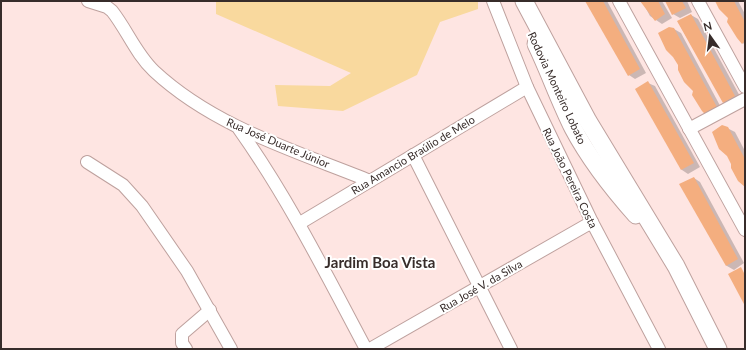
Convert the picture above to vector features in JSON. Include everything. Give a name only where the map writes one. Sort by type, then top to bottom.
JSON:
[{"type":"main road","name":"Rodovia Monteiro Lobato","points":[[522,1],[588,121],[683,280],[718,349]]},
{"type":"main road","name":"Rodovia Monteiro Lobato","points":[[706,327],[709,349]]},
{"type":"street","name":"Rua José Duarte Júnior","points":[[88,1],[107,7],[112,11],[136,49],[154,71],[199,105],[239,129],[370,181]]},
{"type":"street","name":"Rua João Pereira Costa","points":[[493,1],[527,87],[592,222],[659,349]]},
{"type":"street","points":[[618,1],[745,230]]},
{"type":"street","points":[[698,1],[745,87]]},
{"type":"street","name":"Rua Amancio Braúlio de Melo","points":[[300,223],[527,87]]},
{"type":"street","points":[[689,129],[745,98]]},
{"type":"street","points":[[239,129],[259,156],[300,223],[366,349]]},
{"type":"street","points":[[413,155],[510,349]]},
{"type":"street","points":[[87,162],[123,185],[130,192],[187,271],[231,349]]},
{"type":"street","name":"Rua José V. da Silva","points":[[370,349],[592,222]]},
{"type":"street","points":[[186,349],[182,343],[182,334],[210,310]]},
{"type":"shaded area","points":[[216,1],[478,1],[478,9],[440,22],[417,75],[343,111],[278,106],[275,85],[330,86],[351,73],[216,14]]},
{"type":"building","points":[[585,1],[603,1],[640,69],[628,76]]},
{"type":"building","points":[[640,1],[658,1],[665,14],[655,21]]},
{"type":"building","points":[[665,1],[682,1],[686,8],[672,15]]},
{"type":"building","points":[[715,1],[734,1],[745,22],[745,41],[742,44],[727,22],[728,18],[719,9]]},
{"type":"building","points":[[691,14],[735,96],[723,103],[677,21]]},
{"type":"building","points":[[669,27],[674,28],[718,109],[705,114],[692,95],[693,91],[684,82],[678,70],[678,65],[666,50],[658,33]]},
{"type":"building","points":[[648,81],[694,163],[681,170],[635,89]]},
{"type":"building","points":[[722,125],[728,127],[745,159],[745,187],[738,181],[727,156],[719,149],[712,132]]},
{"type":"building","points":[[694,177],[738,259],[726,266],[679,184]]},
{"type":"building","points":[[741,267],[745,275],[745,306],[728,274]]},
{"type":"district","name":"Jardim Boa Vista","points":[[380,263]]}]
